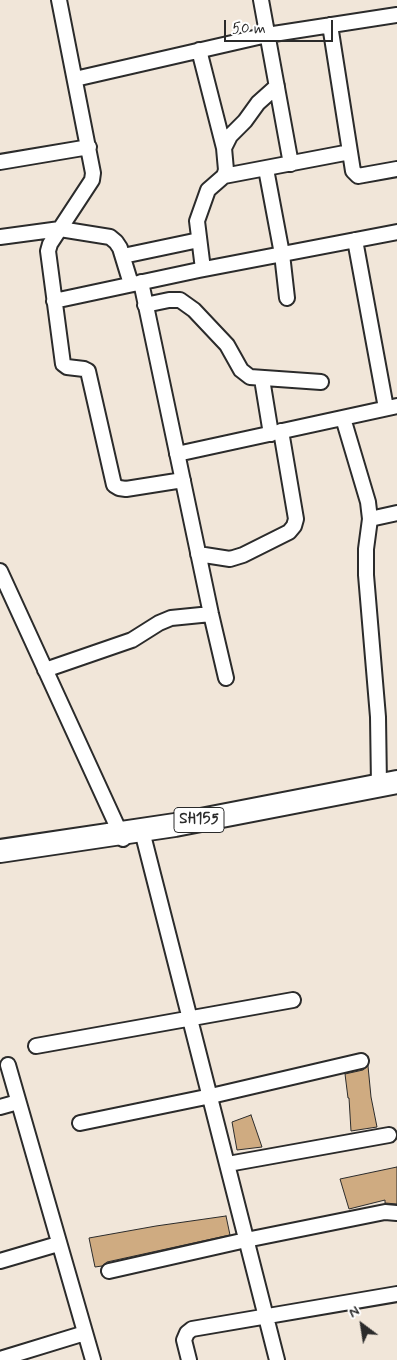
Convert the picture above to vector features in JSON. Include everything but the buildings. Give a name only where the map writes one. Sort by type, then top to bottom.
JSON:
[{"type":"main road","name":"SH155","points":[[0,858],[129,836],[391,786]]},
{"type":"main road","name":"SH155","points":[[0,851],[129,836]]},
{"type":"street","points":[[60,0],[93,173],[92,180],[50,244],[48,251],[63,364],[67,367],[84,368],[88,371],[114,485],[126,489],[182,480]]},
{"type":"street","points":[[261,0],[291,164]]},
{"type":"street","points":[[75,78],[267,35],[397,17]]},
{"type":"street","points":[[330,25],[353,171],[358,176],[397,169]]},
{"type":"street","points":[[199,50],[224,148],[226,170],[224,176],[208,190],[197,221],[203,269]]},
{"type":"street","points":[[224,148],[230,136],[245,122],[258,103],[277,86]]},
{"type":"street","points":[[0,162],[89,147]]},
{"type":"street","points":[[224,176],[350,152]]},
{"type":"street","points":[[266,169],[282,254],[287,298]]},
{"type":"street","points":[[0,237],[60,229],[110,237],[116,242],[145,305],[226,678]]},
{"type":"street","points":[[54,301],[203,269],[397,232]]},
{"type":"street","points":[[122,256],[199,240]]},
{"type":"street","points":[[177,454],[391,407],[355,240]]},
{"type":"street","points":[[145,305],[169,300],[180,300],[194,310],[220,336],[241,370],[250,378],[321,382]]},
{"type":"street","points":[[198,554],[230,559],[242,556],[289,532],[294,526],[296,519],[262,379]]},
{"type":"street","points":[[342,418],[368,502],[370,519],[366,549],[366,575],[378,717],[391,786]]},
{"type":"street","points":[[370,519],[397,513]]},
{"type":"street","points":[[0,571],[45,670],[129,836],[191,1018],[277,1360]]},
{"type":"street","points":[[45,670],[132,640],[159,623],[171,618],[211,614]]},
{"type":"street","points":[[36,1046],[293,1000]]},
{"type":"street","points":[[80,1123],[211,1096],[361,1061]]},
{"type":"street","points":[[8,1065],[58,1244],[93,1360]]},
{"type":"street","points":[[0,1107],[18,1102]]},
{"type":"street","points":[[228,1164],[389,1135]]},
{"type":"street","points":[[109,1271],[246,1240],[386,1212],[397,1213]]},
{"type":"street","points":[[0,1261],[58,1244]]},
{"type":"street","points":[[189,1360],[184,1340],[192,1329],[397,1294]]},
{"type":"street","points":[[0,1359],[24,1356],[85,1333]]}]
